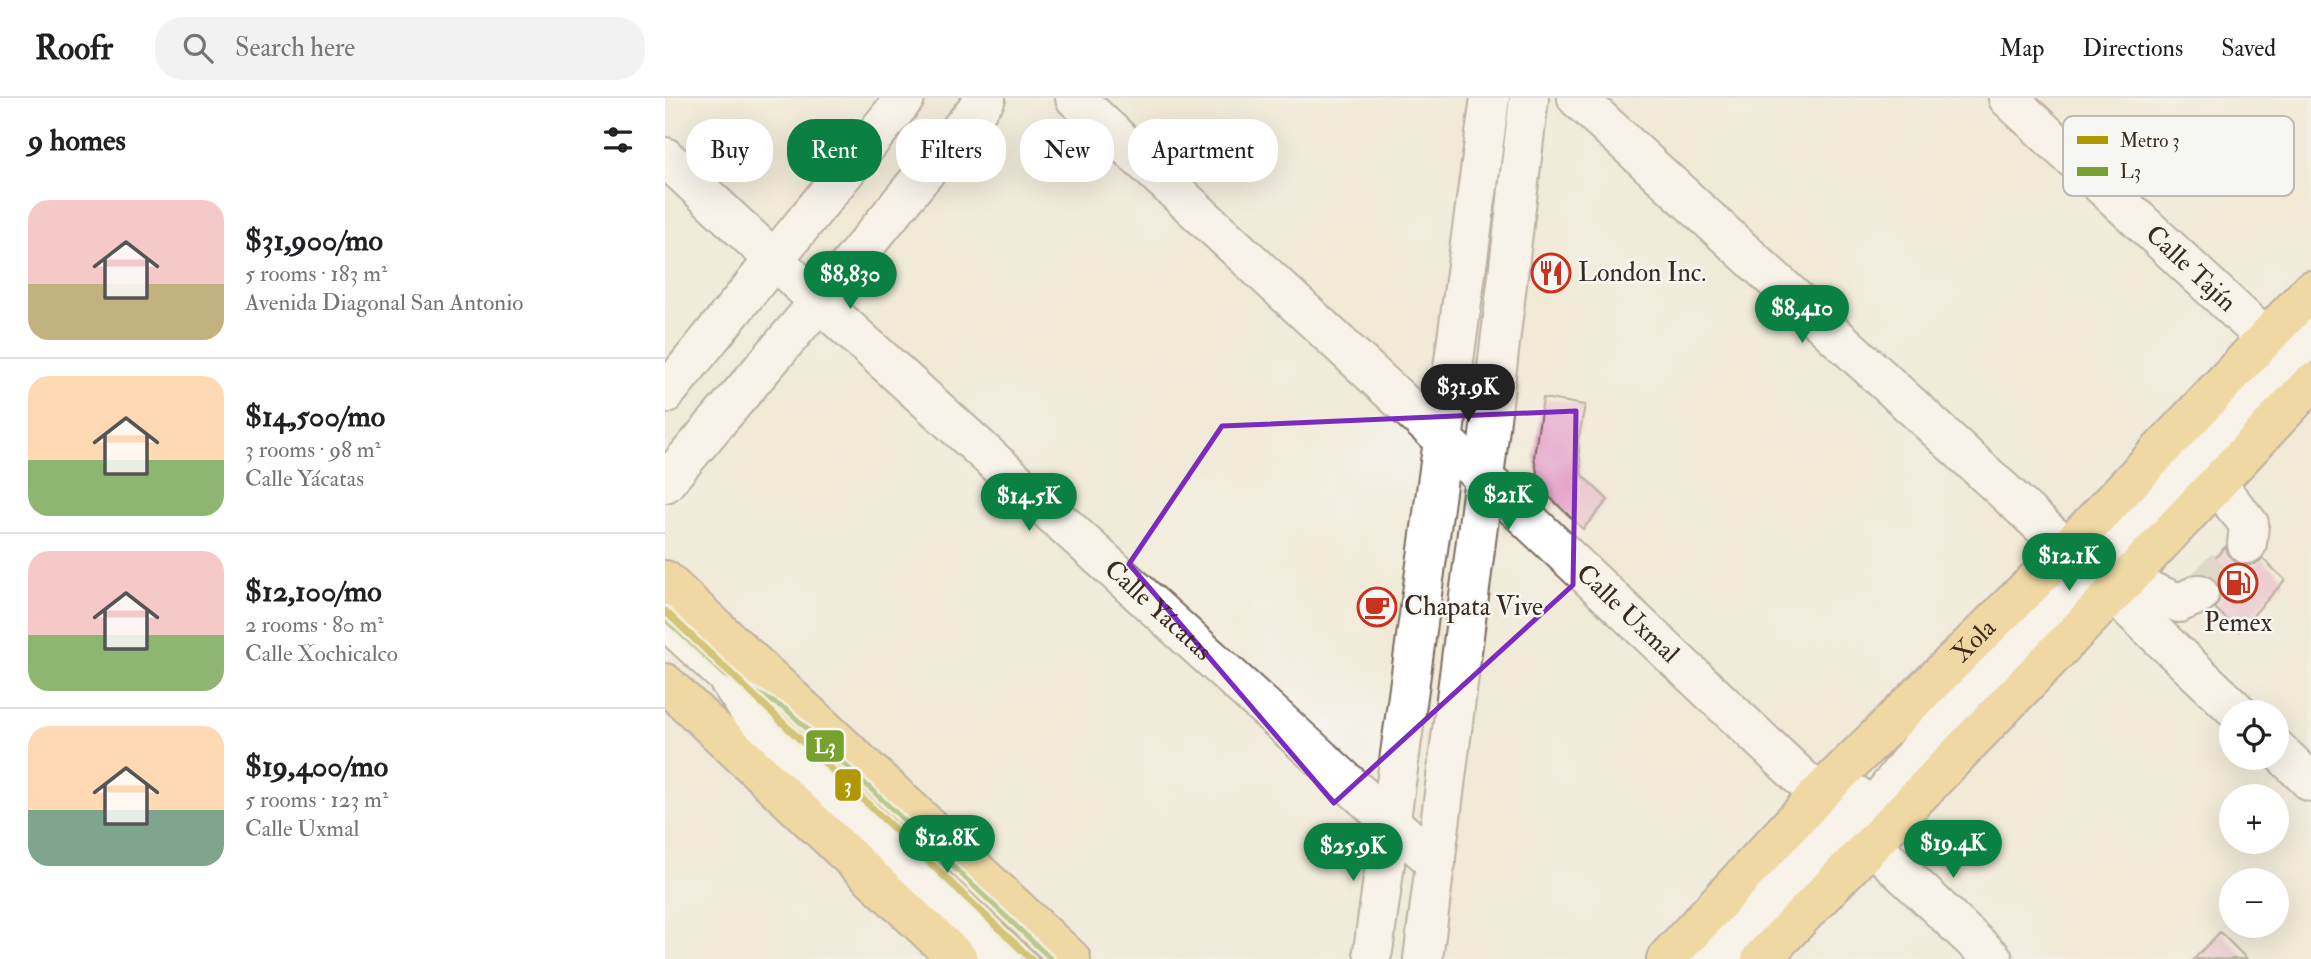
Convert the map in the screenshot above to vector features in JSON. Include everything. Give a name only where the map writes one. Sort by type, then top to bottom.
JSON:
[{"type":"main road","name":"Xola","points":[[1762,959],[1846,819],[2099,574],[2217,485],[2297,359],[2311,290]]},
{"type":"main road","name":"Xola","points":[[1666,959],[1846,819],[2099,574],[2297,359]]},
{"type":"main road","points":[[665,580],[1071,959]]},
{"type":"main road","points":[[665,683],[958,959]]},
{"type":"street","points":[[665,394],[905,98]]},
{"type":"street","points":[[665,483],[819,302],[986,98]]},
{"type":"street","name":"Calle Uxmal","points":[[1075,98],[1443,442],[1485,478],[1993,959]]},
{"type":"street","points":[[1373,951],[1490,98]]},
{"type":"street","points":[[1423,959],[1485,478],[1529,98]]},
{"type":"street","points":[[1577,98],[2099,574],[2225,700]]},
{"type":"street","name":"Calle Tajín","points":[[2008,98],[2063,148]]},
{"type":"street","name":"Calle Yácatas","points":[[665,158],[819,302],[1436,863]]},
{"type":"street","name":"Calle Tajín","points":[[2117,196],[2297,359]]},
{"type":"street","points":[[2217,485],[2251,541]]},
{"type":"street","points":[[2099,574],[2179,603],[2205,599],[2170,647]]},
{"type":"street","points":[[1698,959],[2099,574]]},
{"type":"street","points":[[665,619],[725,675],[765,734],[1002,959]]},
{"type":"street","points":[[725,675],[787,710],[1051,959]]},
{"type":"street","points":[[2289,761],[2311,782]]},
{"type":"street","points":[[1734,959],[1846,819]]},
{"type":"highlighted area","points":[[1576,411],[1573,585],[1334,803],[1129,564],[1222,426]]},
{"type":"building","points":[[1543,398],[1585,405],[1578,441],[1582,475],[1608,500],[1583,529],[1540,488],[1534,457]]},
{"type":"building","name":"Pemex","points":[[2226,546],[2227,554],[2235,562],[2246,566],[2263,559],[2285,580],[2239,631],[2215,608],[2221,597],[2219,586],[2212,577],[2202,572]]},
{"type":"building","points":[[828,762],[1039,959],[1023,959],[1023,952],[1017,943],[827,764]]},
{"type":"building","points":[[2219,933],[2219,938],[2226,938],[2247,959],[2194,959]]},
{"type":"tunnel","points":[[2199,594],[2247,544]]},
{"type":"metro line","name":"3","points":[[665,611],[1031,959]]},
{"type":"transit line","name":"L3","points":[[665,619],[725,675],[787,710],[1051,959]]},
{"type":"place","name":"London Inc.","points":[[1551,273]]},
{"type":"place","name":"Pemex","points":[[2238,583]]},
{"type":"place","name":"Chapata Vive","points":[[1377,607]]}]
